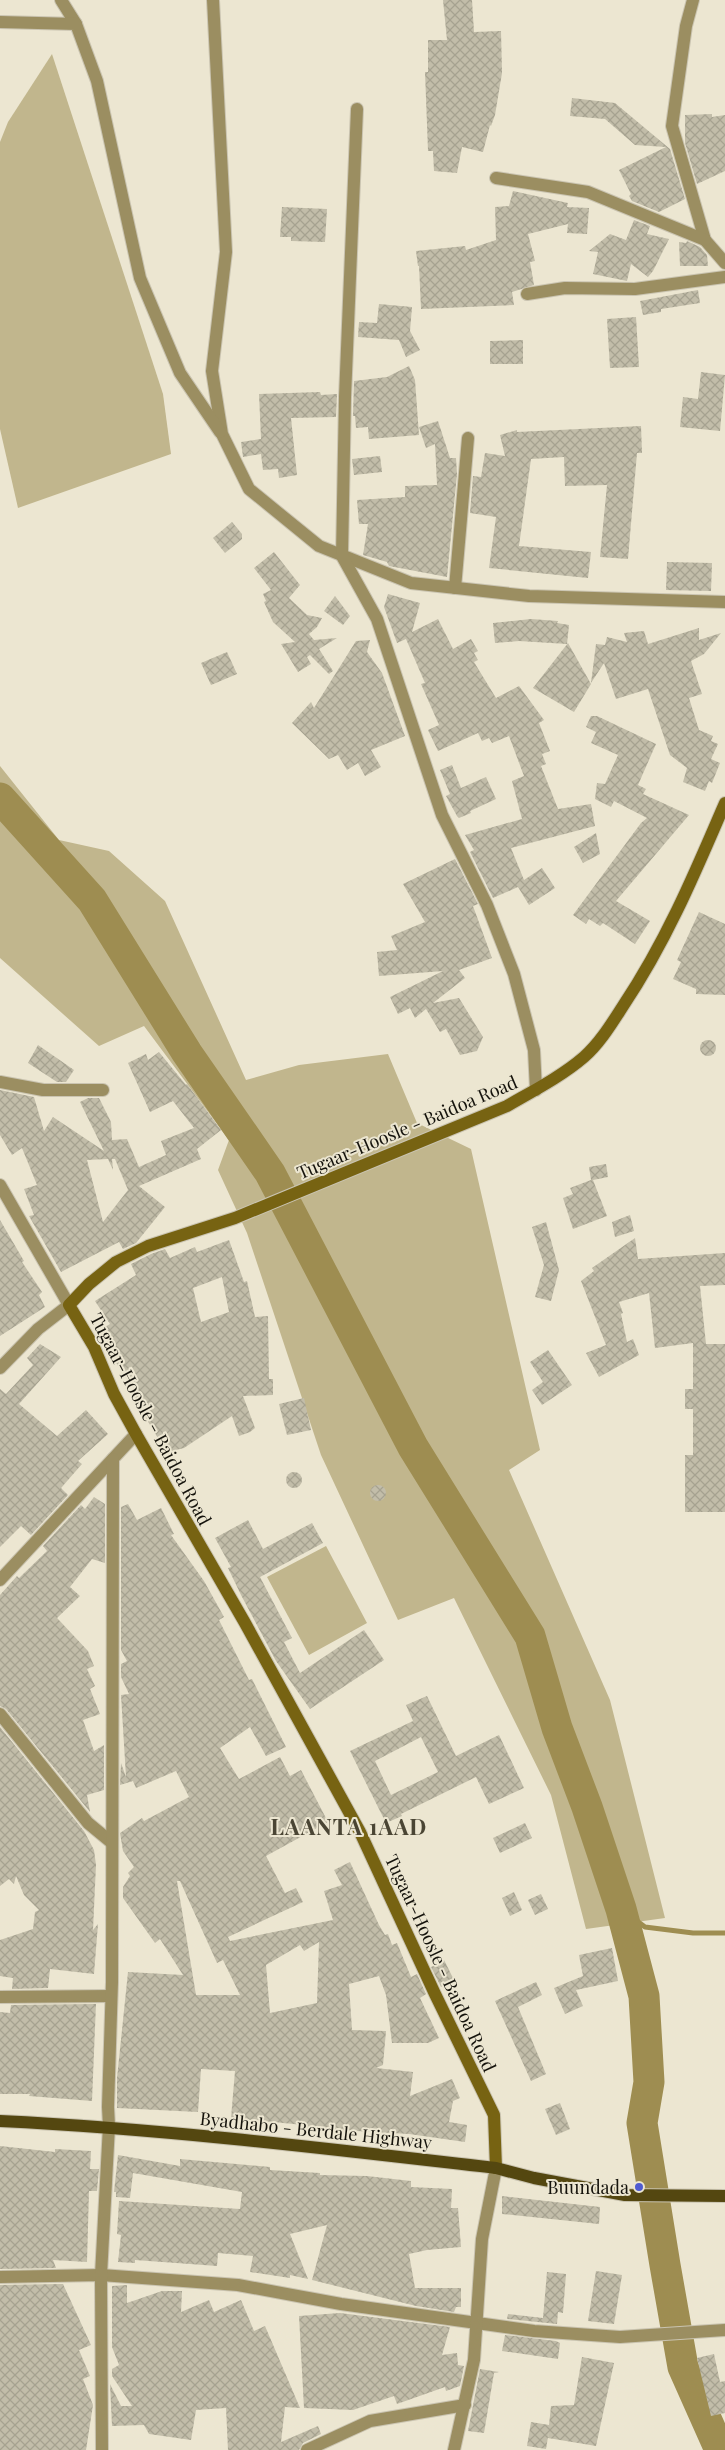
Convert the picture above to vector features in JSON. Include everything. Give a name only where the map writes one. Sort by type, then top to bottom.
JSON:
[{"type":"main road","name":"Tugaar-Hoosle - Baidoa Road","points":[[496,2168],[494,2115],[435,1994],[360,1832],[245,1623],[136,1434],[114,1394],[94,1347],[69,1305],[89,1284],[116,1262],[148,1246],[235,1218],[507,1106],[536,1090],[584,1056],[610,1026],[647,970],[681,906],[725,803]]},
{"type":"main road","name":"Byadhabo - Berdale Highway","points":[[0,2122],[109,2126],[496,2168],[534,2178],[625,2195],[725,2196]]},
{"type":"street","points":[[61,0],[76,24],[97,81],[140,278],[180,373],[222,434],[249,489],[319,546],[411,583],[529,596],[725,602]]},
{"type":"street","points":[[213,0],[226,252],[212,371],[222,434]]},
{"type":"street","points":[[693,0],[686,26],[672,126],[705,240]]},
{"type":"street","points":[[0,22],[76,24]]},
{"type":"street","points":[[357,109],[345,397],[342,556],[377,619],[442,815],[487,905],[514,974],[534,1050],[536,1090]]},
{"type":"street","points":[[496,178],[588,192],[705,240],[725,262]]},
{"type":"street","points":[[527,294],[565,288],[636,289],[725,277]]},
{"type":"street","points":[[455,588],[468,438]]},
{"type":"street","points":[[0,1082],[43,1090],[103,1090]]},
{"type":"street","points":[[0,1185],[69,1305],[3,1360]]},
{"type":"street","points":[[0,1580],[136,1434]]},
{"type":"street","points":[[102,2450],[101,2275],[109,2126],[113,1459]]},
{"type":"street","points":[[0,1714],[88,1823],[111,1842]]},
{"type":"street","points":[[0,1997],[110,1996]]},
{"type":"street","points":[[454,2450],[474,2360],[482,2239],[496,2168]]},
{"type":"street","points":[[0,2277],[101,2275],[238,2285],[341,2304],[534,2331],[620,2337],[725,2330]]},
{"type":"street","points":[[306,2450],[370,2421],[465,2405]]},
{"type":"shaded area","points":[[52,54],[163,394],[171,454],[18,508],[0,429],[0,142],[8,122]]},
{"type":"shaded area","points":[[0,766],[59,840],[109,851],[165,901],[246,1080],[299,1065],[388,1054],[417,1123],[471,1149],[540,1450],[509,1470],[610,1700],[665,1918],[586,1929],[551,1795],[454,1598],[398,1620],[321,1455],[247,1233],[218,1170],[229,1140],[144,1026],[99,1046],[0,958]]},
{"type":"shaded area","points":[[326,1546],[367,1623],[309,1655],[267,1577]]},
{"type":"building","points":[[443,0],[472,0],[474,32],[501,31],[502,73],[495,115],[490,125],[483,152],[462,147],[457,173],[434,171],[433,151],[428,151],[425,72],[428,72],[428,40],[447,40]]},
{"type":"building","points":[[572,98],[615,103],[670,149],[685,199],[659,212],[632,201],[629,196],[631,194],[619,170],[666,147],[635,145],[605,119],[570,116]]},
{"type":"building","points":[[712,114],[712,117],[725,115],[725,171],[697,184],[685,143],[685,115]]},
{"type":"building","points":[[513,191],[568,203],[567,207],[589,208],[587,234],[567,233],[568,224],[528,234],[535,261],[530,262],[534,285],[512,292],[514,305],[421,309],[419,266],[416,251],[465,246],[466,250],[496,240],[495,207],[509,206]]},
{"type":"building","points":[[282,207],[327,209],[325,242],[291,241],[291,237],[280,237]]},
{"type":"building","points":[[634,220],[650,226],[647,234],[669,239],[653,271],[648,277],[631,264],[627,281],[593,274],[598,252],[589,251],[610,234],[626,240]]},
{"type":"building","points":[[687,241],[700,247],[707,255],[708,266],[680,266],[679,242],[686,243]]},
{"type":"building","points":[[698,290],[700,303],[661,309],[661,312],[643,315],[640,301]]},
{"type":"building","points":[[379,304],[412,307],[410,331],[420,350],[406,357],[399,340],[358,337],[359,322],[377,323]]},
{"type":"building","points":[[636,317],[639,367],[610,368],[607,319]]},
{"type":"building","points":[[523,340],[523,364],[490,364],[490,341]]},
{"type":"building","points":[[409,366],[415,380],[419,435],[369,439],[368,427],[356,428],[355,416],[353,416],[354,381],[387,377]]},
{"type":"building","points":[[701,372],[725,375],[720,431],[680,427],[683,397],[698,399]]},
{"type":"building","points":[[320,392],[321,395],[337,394],[336,417],[291,418],[297,475],[279,478],[278,469],[263,470],[261,454],[243,457],[241,442],[261,439],[259,394]]},
{"type":"building","points":[[438,421],[450,458],[456,458],[457,474],[447,577],[389,566],[387,562],[363,555],[368,524],[359,524],[357,500],[405,497],[405,486],[437,485],[435,444],[426,448],[419,427]]},
{"type":"building","points":[[641,426],[642,453],[637,453],[628,559],[600,557],[607,485],[565,486],[564,457],[531,459],[519,546],[591,552],[588,578],[489,568],[496,517],[470,513],[473,476],[481,477],[485,453],[505,456],[500,435],[517,430],[517,432]]},
{"type":"building","points":[[380,456],[382,472],[354,475],[352,459]]},
{"type":"building","points":[[232,522],[242,534],[242,539],[225,553],[213,538]]},
{"type":"building","points":[[274,552],[300,585],[289,598],[307,615],[322,618],[317,627],[309,634],[314,640],[337,638],[319,649],[333,671],[329,674],[310,655],[307,657],[311,664],[298,672],[281,644],[295,642],[273,622],[264,602],[266,601],[263,594],[271,590],[254,568]]},
{"type":"building","points":[[667,562],[712,563],[711,591],[666,590]]},
{"type":"building","points":[[388,594],[420,603],[412,632],[438,619],[453,649],[471,639],[478,651],[474,653],[478,660],[474,662],[496,698],[519,686],[544,720],[539,723],[550,751],[542,754],[546,764],[541,766],[558,809],[591,804],[595,826],[511,848],[524,880],[542,868],[555,888],[529,905],[518,887],[493,898],[470,852],[474,850],[465,835],[522,819],[512,781],[524,776],[509,736],[492,743],[489,738],[482,741],[478,733],[438,751],[428,730],[439,725],[421,684],[425,683],[406,639],[397,643],[384,607]]},
{"type":"building","points":[[335,596],[350,616],[343,625],[324,611]]},
{"type":"building","points":[[531,619],[558,621],[557,623],[569,625],[567,644],[519,641],[495,643],[493,623]]},
{"type":"building","points":[[699,628],[699,640],[721,633],[704,654],[691,661],[702,694],[689,698],[699,730],[713,736],[711,741],[718,744],[711,759],[720,763],[712,783],[709,781],[705,791],[683,782],[687,768],[670,755],[648,689],[616,699],[604,663],[591,683],[596,644],[605,645],[607,637],[627,642],[624,633],[644,631],[648,644]]},
{"type":"building","points":[[370,640],[367,652],[382,673],[405,736],[371,750],[381,767],[365,776],[358,763],[347,770],[338,755],[329,759],[292,723],[311,702],[314,708],[356,641]]},
{"type":"building","points":[[568,643],[591,684],[574,712],[533,688]]},
{"type":"building","points":[[227,652],[237,674],[211,685],[201,663]]},
{"type":"building","points":[[591,716],[597,716],[656,744],[638,785],[646,789],[643,794],[689,815],[616,901],[650,921],[635,944],[603,923],[600,926],[589,919],[586,924],[573,915],[641,823],[647,818],[614,801],[611,807],[595,799],[597,783],[605,784],[618,755],[591,743],[596,732],[586,727]]},
{"type":"building","points":[[452,765],[461,788],[486,777],[496,799],[459,818],[446,796],[450,794],[440,770]]},
{"type":"building","points":[[596,833],[600,854],[583,863],[574,847]]},
{"type":"building","points":[[455,859],[478,904],[473,906],[492,958],[459,970],[465,978],[433,1003],[459,998],[483,1037],[477,1051],[460,1055],[446,1029],[440,1032],[426,1009],[415,1018],[410,1008],[398,1014],[390,997],[443,971],[379,976],[377,952],[397,950],[391,936],[425,922],[403,884]]},
{"type":"building","points":[[699,912],[725,924],[725,995],[696,994],[696,989],[673,979],[681,962],[677,960]]},
{"type":"building","points":[[708,1040],[714,1042],[716,1048],[714,1054],[708,1056],[702,1054],[700,1048],[702,1042]]},
{"type":"building","points":[[38,1045],[74,1070],[66,1082],[57,1082],[28,1063]]},
{"type":"building","points":[[159,1052],[187,1084],[221,1130],[197,1149],[201,1159],[139,1186],[165,1207],[136,1243],[123,1249],[119,1242],[61,1272],[29,1216],[34,1215],[24,1189],[37,1185],[22,1148],[12,1155],[0,1135],[0,1090],[34,1097],[44,1131],[53,1117],[104,1151],[80,1102],[88,1098],[99,1098],[111,1122],[112,1140],[127,1139],[139,1167],[166,1155],[161,1141],[194,1128],[173,1101],[150,1112],[128,1063],[146,1054],[148,1060]],"holes":[[[108,1159],[113,1170],[112,1159],[115,1159],[128,1190],[103,1222],[87,1160]]]},
{"type":"building","points":[[606,1164],[608,1177],[593,1180],[607,1216],[573,1229],[563,1198],[573,1194],[570,1188],[591,1180],[589,1167]]},
{"type":"building","points":[[630,1215],[634,1231],[615,1237],[612,1222]]},
{"type":"building","points":[[0,1220],[24,1261],[22,1262],[42,1292],[39,1295],[45,1307],[0,1336]]},
{"type":"building","points":[[546,1222],[559,1270],[551,1301],[535,1297],[544,1265],[532,1227]]},
{"type":"building","points":[[635,1238],[638,1259],[725,1253],[725,1285],[700,1286],[706,1344],[725,1344],[725,1512],[685,1512],[685,1455],[693,1455],[693,1409],[685,1409],[685,1389],[693,1389],[693,1343],[655,1348],[649,1293],[619,1302],[623,1313],[621,1314],[627,1342],[633,1339],[639,1355],[599,1377],[586,1353],[606,1345],[581,1281],[594,1271],[592,1268]]},
{"type":"building","points":[[229,1240],[244,1282],[247,1281],[255,1317],[268,1316],[269,1379],[273,1379],[273,1395],[243,1396],[255,1428],[250,1432],[239,1436],[232,1416],[184,1448],[164,1453],[161,1443],[130,1392],[135,1389],[122,1373],[98,1331],[110,1324],[95,1301],[136,1275],[131,1264],[151,1254],[165,1249],[170,1258],[195,1247],[197,1252]],"holes":[[[222,1277],[229,1312],[201,1322],[193,1288]]]},
{"type":"building","points":[[40,1344],[61,1357],[19,1404],[57,1436],[86,1410],[108,1434],[78,1461],[82,1464],[61,1488],[68,1495],[31,1535],[21,1526],[0,1547],[0,1389],[6,1394],[33,1365],[27,1358]]},
{"type":"building","points":[[548,1350],[572,1385],[542,1405],[532,1390],[543,1382],[530,1362]]},
{"type":"building","points":[[304,1398],[311,1430],[287,1435],[279,1404]]},
{"type":"building","points":[[294,1472],[300,1474],[302,1480],[300,1486],[294,1488],[288,1486],[286,1480],[288,1474]]},
{"type":"building","points":[[375,1485],[381,1485],[386,1490],[384,1499],[375,1501],[370,1496],[370,1490]]},
{"type":"building","points":[[94,1497],[105,1504],[105,1563],[92,1559],[70,1587],[80,1596],[57,1618],[88,1651],[94,1666],[87,1669],[95,1686],[90,1689],[100,1714],[83,1720],[94,1751],[104,1745],[104,1790],[87,1795],[90,1812],[6,1709],[0,1706],[0,1595],[17,1576],[19,1578],[47,1551],[43,1546],[81,1505],[85,1509]]},
{"type":"building","points":[[128,1504],[137,1520],[161,1508],[174,1534],[171,1535],[204,1581],[224,1617],[219,1620],[249,1680],[252,1679],[286,1747],[266,1756],[250,1727],[220,1748],[239,1779],[280,1757],[290,1776],[301,1770],[328,1822],[266,1856],[285,1893],[296,1888],[303,1902],[228,1937],[230,1941],[333,1920],[324,1891],[342,1885],[334,1870],[350,1862],[379,1925],[385,1935],[388,1934],[392,1945],[397,1943],[411,1977],[417,1974],[426,1994],[420,1998],[439,2038],[428,2043],[392,2043],[386,1995],[379,1976],[349,1984],[352,2030],[386,2031],[383,2065],[376,2068],[413,2072],[410,2096],[452,2079],[460,2098],[453,2101],[449,2122],[467,2125],[465,2142],[409,2134],[304,2128],[304,2125],[231,2118],[235,2071],[201,2069],[198,2112],[117,2108],[117,2078],[128,1972],[183,1975],[160,1939],[155,1943],[123,1898],[123,1887],[130,1876],[128,1873],[134,1867],[123,1851],[120,1833],[142,1818],[144,1821],[189,1797],[176,1771],[136,1788],[133,1781],[120,1785],[121,1763],[126,1777],[121,1695],[129,1694],[121,1677],[121,1664],[127,1661],[121,1650],[121,1507]],"holes":[[[177,1881],[180,1881],[217,1963],[223,1960],[240,1995],[196,1995]],[[319,1942],[317,2003],[270,2013],[266,1965],[300,1945],[304,1951]]]},
{"type":"building","points":[[248,1520],[263,1549],[312,1523],[323,1543],[260,1577],[292,1638],[284,1642],[300,1673],[364,1630],[384,1660],[310,1709],[276,1661],[241,1595],[228,1568],[231,1567],[215,1538]]},
{"type":"building","points":[[427,1696],[456,1756],[499,1735],[524,1788],[489,1804],[476,1777],[386,1823],[350,1751],[413,1721],[406,1705]],"holes":[[[421,1737],[438,1772],[391,1795],[375,1761]]]},
{"type":"building","points":[[0,1727],[84,1831],[94,1850],[96,1865],[93,1930],[98,1924],[94,1974],[50,1969],[48,1988],[12,1989],[13,1978],[0,1976],[0,1940],[33,1929],[35,1912],[39,1910],[24,1895],[16,1876],[14,1884],[9,1879],[0,1886]]},
{"type":"building","points":[[525,1823],[532,1838],[500,1853],[493,1838]]},
{"type":"building","points":[[514,1892],[522,1910],[510,1916],[502,1898]]},
{"type":"building","points":[[541,1894],[548,1909],[535,1915],[528,1900]]},
{"type":"building","points":[[612,1948],[618,1981],[576,1990],[583,2006],[565,2014],[554,1988],[583,1976],[579,1955]]},
{"type":"building","points":[[444,1960],[454,1980],[441,1987],[431,1967]]},
{"type":"building","points":[[536,1982],[542,1995],[518,2007],[546,2074],[531,2081],[495,2001]]},
{"type":"building","points":[[96,2004],[92,2101],[29,2096],[30,2094],[0,2094],[0,2012],[10,2013],[11,2005]]},
{"type":"building","points":[[560,2103],[570,2129],[556,2135],[545,2109]]},
{"type":"building","points":[[0,2146],[55,2152],[55,2149],[91,2151],[90,2169],[99,2169],[97,2191],[89,2191],[87,2262],[53,2260],[56,2268],[0,2269]]},
{"type":"building","points":[[118,2155],[180,2166],[180,2159],[270,2167],[270,2170],[320,2173],[320,2175],[367,2176],[411,2181],[411,2187],[452,2189],[451,2208],[458,2208],[461,2247],[427,2250],[409,2254],[415,2288],[461,2288],[461,2307],[456,2307],[454,2312],[416,2306],[312,2280],[327,2225],[290,2234],[308,2279],[290,2275],[290,2278],[250,2272],[253,2256],[218,2253],[217,2266],[135,2260],[135,2263],[118,2262],[121,2235],[117,2234],[119,2201],[240,2209],[242,2192],[133,2173],[130,2198],[116,2197],[116,2192],[114,2192]]},
{"type":"building","points":[[502,2196],[600,2207],[599,2224],[502,2214]]},
{"type":"building","points":[[596,2271],[622,2275],[614,2324],[588,2321]]},
{"type":"building","points":[[547,2272],[566,2274],[563,2313],[558,2312],[557,2324],[507,2319],[508,2314],[543,2318]]},
{"type":"building","points":[[63,2284],[91,2345],[79,2350],[90,2376],[83,2379],[93,2405],[86,2450],[0,2450],[0,2285]]},
{"type":"building","points":[[127,2285],[127,2303],[162,2291],[182,2291],[181,2312],[209,2300],[214,2312],[241,2300],[254,2331],[265,2326],[300,2408],[285,2407],[281,2442],[318,2426],[321,2434],[303,2443],[299,2450],[228,2450],[226,2408],[196,2410],[191,2440],[149,2434],[144,2425],[112,2426],[110,2384],[121,2406],[132,2406],[112,2376],[112,2369],[119,2365],[112,2347],[112,2286]]},
{"type":"building","points":[[340,2313],[450,2327],[442,2355],[457,2353],[458,2365],[464,2366],[460,2386],[446,2391],[445,2387],[397,2404],[394,2396],[353,2410],[304,2408],[299,2316]]},
{"type":"building","points":[[505,2335],[556,2341],[560,2343],[558,2359],[502,2351]]},
{"type":"building","points":[[714,2354],[720,2382],[725,2381],[725,2413],[711,2416],[697,2358]]},
{"type":"building","points":[[582,2357],[614,2363],[596,2446],[548,2438],[549,2431],[546,2449],[527,2446],[531,2422],[549,2425],[551,2406],[574,2405]]},
{"type":"building","points":[[480,2369],[499,2372],[494,2373],[484,2433],[468,2431]]},
{"type":"waterway","points":[[0,798],[92,900],[187,1053],[270,1173],[413,1447],[530,1636],[557,1728],[587,1807],[621,1909],[644,1996],[649,2082],[642,2123],[665,2265],[683,2367],[720,2450]]},
{"type":"waterway","points":[[621,1909],[645,1927],[693,1933],[725,1933]]},
{"type":"place","name":"Buundada","points":[[639,2187]]},
{"type":"district","name":"LAANTA 1AAD","points":[[349,1826]]}]
